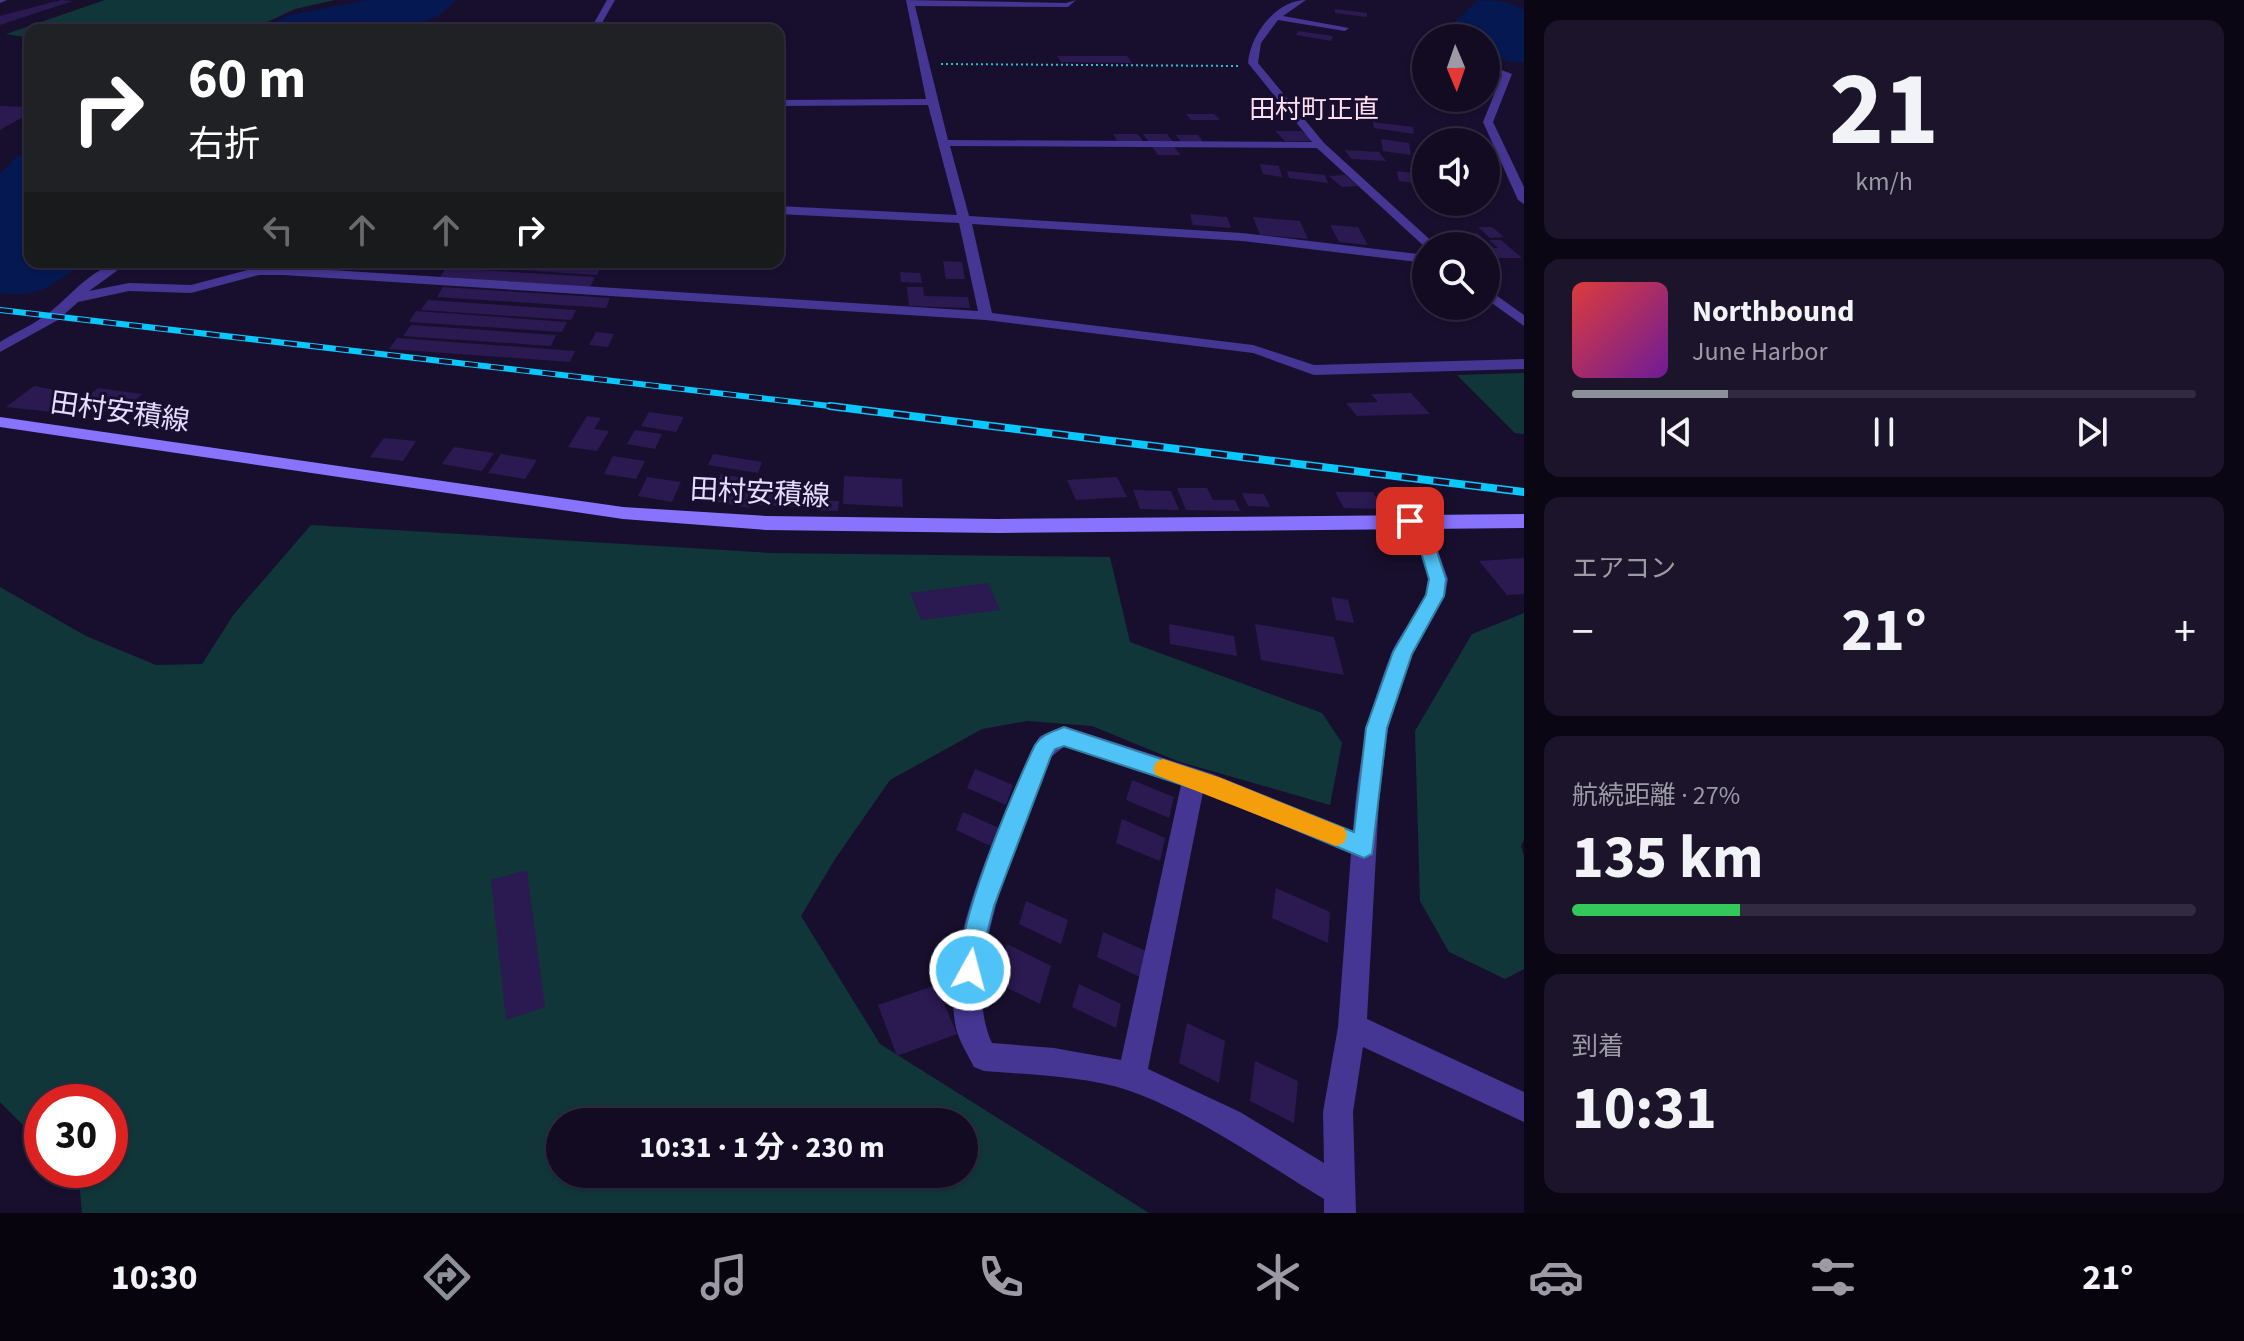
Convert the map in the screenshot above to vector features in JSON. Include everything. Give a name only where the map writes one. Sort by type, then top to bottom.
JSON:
[{"type":"main road","name":"田村安積線","points":[[0,422],[623,513],[734,521],[986,526],[1524,521]]},
{"type":"street","points":[[597,24],[611,0]]},
{"type":"street","points":[[986,316],[977,266],[932,102],[910,2],[1068,5],[1072,0]]},
{"type":"street","points":[[1302,0],[1276,17],[1254,48],[1253,63],[1320,145],[1416,232]]},
{"type":"street","points":[[1276,17],[1345,28]]},
{"type":"street","points":[[1500,72],[1507,74],[1500,92]]},
{"type":"street","points":[[784,103],[932,102]]},
{"type":"street","points":[[1492,112],[1488,122],[1524,200]]},
{"type":"street","points":[[945,143],[1320,145]]},
{"type":"street","points":[[784,210],[1228,236],[1412,257]]},
{"type":"street","points":[[0,348],[53,317],[114,268]]},
{"type":"street","points":[[76,298],[129,287],[191,289],[259,271],[283,271],[986,316],[1263,351],[1297,368],[1314,370],[1524,364]]},
{"type":"street","points":[[1500,303],[1524,322]]},
{"type":"street","points":[[1340,1202],[1338,1112],[1352,1027],[1364,847],[1377,728],[1403,652],[1435,596],[1438,579],[1429,551],[1410,521]]},
{"type":"street","points":[[1340,1202],[1229,1123],[1132,1077],[1054,1062],[984,1057],[968,1022],[972,945],[983,906],[1048,743],[1064,736],[1194,779],[1364,847]]},
{"type":"street","points":[[1132,1077],[1194,779]]},
{"type":"street","points":[[1352,1027],[1524,1107]]},
{"type":"path","points":[[925,64],[1252,67]]},
{"type":"green space","points":[[105,0],[335,0],[295,9],[263,24],[35,24]]},
{"type":"green space","points":[[24,28],[24,37],[6,34]]},
{"type":"green space","points":[[1524,373],[1524,434],[1515,433],[1457,375]]},
{"type":"green space","points":[[311,525],[771,553],[1110,557],[1130,642],[1322,713],[1342,743],[1330,805],[1180,762],[1092,726],[1027,721],[982,729],[890,780],[835,859],[801,916],[880,1044],[1149,1213],[82,1213],[80,1188],[128,1188],[128,1084],[24,1084],[24,1126],[0,1102],[0,587],[86,636],[156,665],[202,664],[234,614]]},
{"type":"green space","points":[[1524,613],[1524,839],[1521,846],[1524,856],[1524,969],[1505,979],[1449,952],[1420,901],[1415,731],[1472,634]]},
{"type":"shaded area","points":[[366,0],[456,0],[441,14],[419,24],[270,24],[290,15]]},
{"type":"shaded area","points":[[1478,0],[1507,2],[1524,10],[1524,63],[1500,60],[1500,24],[1453,24]]},
{"type":"shaded area","points":[[24,153],[24,268],[77,268],[46,288],[27,294],[0,293],[0,174]]},
{"type":"building","points":[[61,0],[73,1],[0,25],[0,16]]},
{"type":"building","points":[[1335,9],[1367,13],[1367,17],[1335,13]]},
{"type":"building","points":[[1298,31],[1333,36],[1331,41],[1296,35]]},
{"type":"building","points":[[1057,56],[1127,56],[1132,63],[1061,62]]},
{"type":"building","points":[[1248,95],[1272,99],[1278,105],[1259,105]]},
{"type":"building","points":[[0,106],[24,107],[24,116],[0,130]]},
{"type":"building","points":[[1186,114],[1214,114],[1220,120],[1191,120]]},
{"type":"building","points":[[1373,122],[1413,128],[1412,134],[1374,128]]},
{"type":"building","points":[[1275,131],[1302,131],[1313,141],[1285,141]]},
{"type":"building","points":[[1113,134],[1138,134],[1145,144],[1119,144]]},
{"type":"building","points":[[1143,134],[1167,134],[1173,142],[1149,142]]},
{"type":"building","points":[[1176,135],[1198,135],[1204,143],[1182,143]]},
{"type":"building","points":[[1381,139],[1409,143],[1411,155],[1383,151]]},
{"type":"building","points":[[1152,147],[1174,147],[1181,155],[1158,155]]},
{"type":"building","points":[[1345,150],[1379,152],[1386,161],[1351,159]]},
{"type":"building","points":[[1260,164],[1279,166],[1282,177],[1263,174]]},
{"type":"building","points":[[1287,171],[1325,175],[1328,183],[1289,178]]},
{"type":"building","points":[[1397,171],[1412,173],[1412,183],[1399,181]]},
{"type":"building","points":[[1345,175],[1358,186],[1342,187],[1329,176]]},
{"type":"building","points":[[1190,214],[1227,217],[1231,228],[1193,225]]},
{"type":"building","points":[[1253,217],[1300,221],[1308,239],[1260,235]]},
{"type":"building","points":[[1330,225],[1358,227],[1368,245],[1339,242]]},
{"type":"building","points":[[1478,227],[1492,227],[1498,232],[1483,232]]},
{"type":"building","points":[[1500,240],[1501,240],[1522,258],[1500,258]]},
{"type":"building","points":[[943,261],[962,262],[965,279],[946,279]]},
{"type":"building","points":[[446,268],[595,277],[590,287],[440,277]]},
{"type":"building","points":[[489,268],[600,268],[597,275]]},
{"type":"building","points":[[900,272],[920,273],[922,283],[901,282]]},
{"type":"building","points":[[443,287],[610,298],[606,308],[437,297]]},
{"type":"building","points":[[907,287],[923,287],[924,296],[968,297],[970,308],[909,306]]},
{"type":"building","points":[[428,300],[576,310],[571,320],[421,310]]},
{"type":"building","points":[[416,311],[567,322],[562,332],[409,322]]},
{"type":"building","points":[[411,325],[556,335],[551,346],[403,336]]},
{"type":"building","points":[[596,332],[614,334],[608,347],[589,345]]},
{"type":"building","points":[[397,338],[575,351],[570,362],[389,349]]},
{"type":"building","points":[[34,386],[76,394],[52,412],[6,407]]},
{"type":"building","points":[[98,388],[142,394],[121,413],[76,407]]},
{"type":"building","points":[[1411,393],[1430,414],[1357,416],[1346,403],[1378,402],[1371,394]]},
{"type":"building","points":[[649,412],[684,417],[676,432],[641,426]]},
{"type":"building","points":[[587,416],[601,418],[594,429],[609,431],[597,451],[568,447]]},
{"type":"building","points":[[635,430],[662,434],[655,449],[627,444]]},
{"type":"building","points":[[384,438],[416,441],[403,461],[370,457]]},
{"type":"building","points":[[454,447],[494,453],[482,471],[442,464]]},
{"type":"building","points":[[501,454],[537,460],[525,479],[488,473]]},
{"type":"building","points":[[713,454],[762,462],[758,473],[708,465]]},
{"type":"building","points":[[613,456],[645,461],[636,479],[604,474]]},
{"type":"building","points":[[721,474],[760,481],[750,508],[710,501]]},
{"type":"building","points":[[844,476],[902,479],[903,507],[843,504]]},
{"type":"building","points":[[647,477],[681,482],[672,502],[638,496]]},
{"type":"building","points":[[1117,477],[1127,497],[1076,500],[1067,480]]},
{"type":"building","points":[[1177,488],[1207,488],[1213,500],[1235,500],[1240,511],[1186,510]]},
{"type":"building","points":[[1133,490],[1171,491],[1179,510],[1140,509]]},
{"type":"building","points":[[762,492],[800,494],[799,507],[760,505]]},
{"type":"building","points":[[1335,492],[1373,492],[1383,509],[1344,508]]},
{"type":"building","points":[[1242,493],[1264,494],[1270,507],[1248,506]]},
{"type":"building","points":[[1377,493],[1405,494],[1417,511],[1387,511]]},
{"type":"building","points":[[817,500],[839,501],[838,511],[816,510]]},
{"type":"building","points":[[1524,558],[1524,594],[1507,595],[1479,561]]},
{"type":"building","points":[[988,583],[1000,610],[921,620],[910,593]]},
{"type":"building","points":[[1331,597],[1348,600],[1354,623],[1336,620]]},
{"type":"building","points":[[1169,624],[1234,636],[1237,656],[1170,644]]},
{"type":"building","points":[[1255,624],[1334,637],[1344,675],[1261,660]]},
{"type":"building","points":[[975,769],[1013,785],[1006,805],[967,788]]},
{"type":"building","points":[[1132,780],[1174,797],[1169,818],[1126,800]]},
{"type":"building","points":[[963,812],[999,828],[993,847],[956,830]]},
{"type":"building","points":[[1122,819],[1165,838],[1160,861],[1116,843]]},
{"type":"building","points":[[527,870],[545,1007],[506,1020],[491,880]]},
{"type":"building","points":[[1276,888],[1330,912],[1328,943],[1272,918]]},
{"type":"building","points":[[1026,901],[1068,920],[1061,944],[1019,924]]},
{"type":"building","points":[[1103,932],[1146,951],[1140,977],[1097,957]]},
{"type":"building","points":[[1007,944],[1051,966],[1040,1004],[995,982]]},
{"type":"building","points":[[1079,984],[1121,1004],[1116,1028],[1072,1007]]},
{"type":"building","points":[[936,985],[957,1034],[897,1056],[878,1005]]},
{"type":"building","points":[[1187,1023],[1225,1041],[1219,1083],[1179,1063]]},
{"type":"building","points":[[1255,1061],[1298,1081],[1294,1123],[1250,1101]]},
{"type":"railway","points":[[0,310],[834,406]]},
{"type":"railway","points":[[830,406],[834,406]]},
{"type":"railway","points":[[834,406],[847,408]]},
{"type":"railway","points":[[834,406],[1524,492]]},
{"type":"slow traffic","points":[[1163,769],[1213,785],[1336,835]]},
{"type":"district","name":"田村町正直","points":[[1314,109]]},
{"type":"route","points":[[970,970],[972,945],[983,906],[1042,751],[1048,743],[1064,736],[1213,785],[1364,847],[1377,728],[1403,652],[1427,616],[1438,579],[1429,551],[1410,521]]}]
